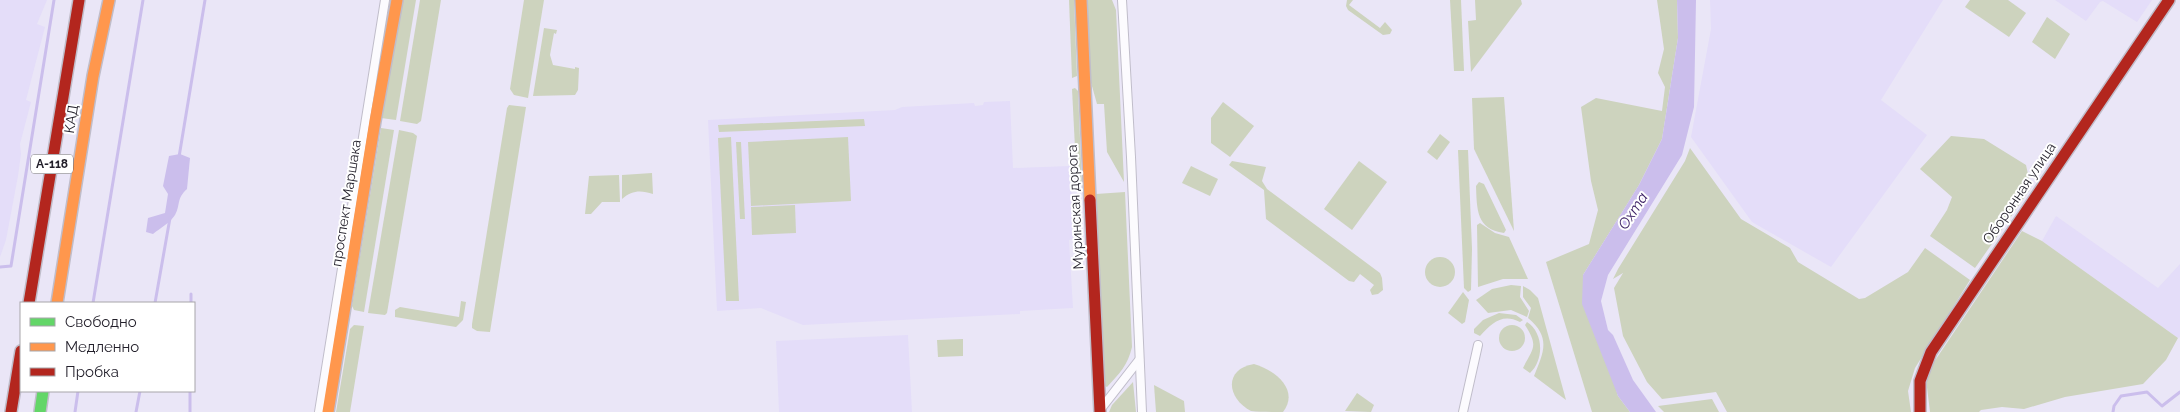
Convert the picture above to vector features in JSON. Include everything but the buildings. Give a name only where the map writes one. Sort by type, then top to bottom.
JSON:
[{"type":"main road","name":"КАД","points":[[29,302],[79,0]]},
{"type":"main road","name":"КАД","points":[[57,302],[93,76],[109,0]]},
{"type":"main road","name":"проспект Маршака","points":[[328,412],[397,0]]},
{"type":"main road","name":"Муринская дорога","points":[[1081,0],[1100,411]]},
{"type":"main road","name":"Оборонная улица","points":[[1920,412],[1918,382],[1931,352],[2169,0]]},
{"type":"main road","points":[[11,412],[20,358]]},
{"type":"main road","points":[[40,412],[43,392]]},
{"type":"street","name":"проспект Маршака","points":[[319,412],[385,0]]},
{"type":"street","points":[[1122,0],[1142,412]]},
{"type":"street","points":[[1463,412],[1478,345]]},
{"type":"street","points":[[1100,411],[1139,360]]},
{"type":"shaded area","points":[[0,0],[47,0],[37,24],[45,27],[26,100],[31,102],[20,144],[21,154],[18,176],[6,240],[0,257]]},
{"type":"shaded area","points":[[1710,0],[1943,0],[1881,100],[1927,135],[1831,267],[1752,222],[1691,137],[1711,29]]},
{"type":"shaded area","points":[[2055,0],[2152,0],[2137,22],[2103,1],[2100,2],[2086,21]]},
{"type":"shaded area","points":[[1010,101],[1013,168],[1070,166],[1074,239],[1069,240],[1073,308],[1020,311],[1020,314],[803,325],[761,308],[717,311],[708,120],[895,110],[902,107],[974,103],[975,106],[983,105],[984,102]]},
{"type":"shaded area","points":[[2056,216],[2158,288],[2180,264],[2180,337],[2178,338],[2042,241]]},
{"type":"shaded area","points":[[908,335],[912,412],[779,412],[776,341]]},
{"type":"green space","points":[[403,0],[416,0],[396,120],[381,118]]},
{"type":"green space","points":[[420,0],[441,0],[421,121],[417,124],[400,121]]},
{"type":"green space","points":[[524,0],[544,0],[528,98],[514,95],[510,89]]},
{"type":"green space","points":[[1069,0],[1074,0],[1077,76],[1072,78]]},
{"type":"green space","points":[[1086,0],[1112,0],[1116,10],[1124,182],[1107,152],[1104,104],[1097,104],[1090,79]]},
{"type":"green space","points":[[1347,0],[1353,0],[1349,5],[1380,28],[1385,22],[1392,30],[1390,34],[1383,35],[1348,10],[1346,6]]},
{"type":"green space","points":[[1450,0],[1461,0],[1464,71],[1454,71]]},
{"type":"green space","points":[[1475,0],[1521,0],[1522,4],[1471,72],[1468,21],[1476,20]]},
{"type":"green space","points":[[1657,0],[1677,0],[1678,38],[1662,139],[1639,185],[1583,275],[1618,396],[1630,412],[1592,412],[1546,262],[1589,244],[1598,210],[1591,181],[1581,107],[1596,98],[1662,111],[1665,87],[1658,73],[1664,49]]},
{"type":"green space","points":[[1970,0],[2008,0],[2026,13],[2009,37],[1965,7]]},
{"type":"green space","points":[[2047,17],[2070,34],[2055,59],[2032,42]]},
{"type":"green space","points":[[544,28],[557,30],[556,34],[554,33],[550,55],[553,65],[579,68],[578,90],[575,95],[533,96]]},
{"type":"green space","points":[[1075,88],[1078,91],[1082,186],[1077,187],[1072,89]]},
{"type":"green space","points":[[1504,97],[1514,231],[1474,149],[1472,98]]},
{"type":"green space","points":[[1223,102],[1254,126],[1230,157],[1211,143],[1211,118]]},
{"type":"green space","points":[[509,105],[526,107],[490,332],[477,331],[472,328],[472,324]]},
{"type":"green space","points":[[864,119],[865,126],[719,132],[718,125]]},
{"type":"green space","points":[[381,128],[394,130],[364,312],[354,310],[352,306]]},
{"type":"green space","points":[[399,130],[413,133],[417,136],[387,313],[385,315],[368,313]]},
{"type":"green space","points":[[1440,134],[1450,142],[1437,160],[1427,152]]},
{"type":"green space","points":[[1951,136],[1984,139],[2026,165],[2031,188],[1975,268],[1930,236],[1947,210],[1952,197],[1920,169]]},
{"type":"green space","points":[[731,137],[739,301],[726,301],[718,138]]},
{"type":"green space","points":[[848,137],[851,201],[751,206],[748,142]]},
{"type":"green space","points":[[736,142],[741,142],[745,219],[740,219]]},
{"type":"green space","points":[[1690,148],[1741,219],[1790,248],[1798,262],[1859,299],[1865,298],[1908,272],[1925,248],[1970,280],[1915,368],[1908,391],[1911,412],[1727,412],[1716,392],[1662,399],[1647,382],[1623,336],[1614,288],[1623,273],[1613,279],[1685,161]]},
{"type":"green space","points":[[1458,150],[1468,150],[1472,249],[1471,290],[1468,292],[1464,288]]},
{"type":"green space","points":[[1232,161],[1266,167],[1262,181],[1267,189],[1380,273],[1383,290],[1378,294],[1372,295],[1370,290],[1374,285],[1360,274],[1354,282],[1349,281],[1266,219],[1264,190],[1229,165]]},
{"type":"green space","points":[[1359,161],[1387,182],[1352,230],[1324,209]]},
{"type":"green space","points":[[1191,166],[1218,179],[1210,196],[1182,183]]},
{"type":"green space","points":[[652,173],[653,194],[637,192],[629,194],[622,199],[622,175]]},
{"type":"green space","points":[[619,175],[620,202],[602,202],[591,214],[585,214],[589,176]]},
{"type":"green space","points":[[1479,182],[1484,184],[1506,230],[1504,233],[1488,227],[1480,217],[1476,186]]},
{"type":"green space","points":[[1125,192],[1132,347],[1125,364],[1107,387],[1105,386],[1096,194]]},
{"type":"green space","points":[[795,205],[796,233],[752,235],[751,207]]},
{"type":"green space","points":[[1480,223],[1495,233],[1509,237],[1528,279],[1503,279],[1478,287],[1477,225]]},
{"type":"green space","points":[[2022,231],[2042,241],[2178,338],[2166,360],[2143,384],[2065,397],[2024,409],[2002,407],[1981,410],[1979,412],[1930,412],[1926,379],[1932,365]]},
{"type":"green space","points":[[1440,257],[1446,258],[1454,266],[1454,278],[1446,286],[1440,287],[1434,286],[1426,278],[1425,272],[1426,266],[1434,258]]},
{"type":"green space","points":[[1511,285],[1521,286],[1520,297],[1529,311],[1527,317],[1511,310],[1488,313],[1476,300],[1492,289]]},
{"type":"green space","points":[[1523,286],[1538,298],[1566,400],[1534,376],[1542,353],[1543,339],[1536,325],[1528,318],[1531,308],[1523,297]]},
{"type":"green space","points":[[1463,292],[1469,300],[1465,322],[1462,324],[1448,313]]},
{"type":"green space","points":[[461,301],[466,302],[463,320],[456,327],[395,317],[395,310],[400,307],[459,317]]},
{"type":"green space","points":[[1499,313],[1516,315],[1523,320],[1520,322],[1514,319],[1503,319],[1493,323],[1480,336],[1474,333],[1474,329],[1483,320]]},
{"type":"green space","points":[[1527,322],[1537,333],[1540,347],[1538,361],[1530,373],[1523,368],[1533,347],[1532,338],[1525,325]]},
{"type":"green space","points":[[354,325],[364,326],[350,412],[336,412],[350,329]]},
{"type":"green space","points":[[1512,325],[1521,329],[1525,338],[1521,347],[1512,351],[1503,347],[1499,338],[1503,329]]},
{"type":"green space","points":[[963,339],[963,356],[938,357],[937,340]]},
{"type":"green space","points":[[1254,364],[1270,371],[1283,382],[1289,396],[1283,412],[1251,411],[1237,399],[1233,392],[1233,378],[1244,367]]},
{"type":"green space","points":[[1133,382],[1136,412],[1109,412],[1112,405]]},
{"type":"green space","points":[[1154,385],[1184,401],[1185,412],[1156,412]]},
{"type":"green space","points":[[1357,393],[1374,405],[1371,412],[1345,411]]},
{"type":"green space","points":[[1712,399],[1719,412],[1664,412],[1658,406]]},
{"type":"water","name":"Охта","points":[[1677,0],[1696,0],[1694,107],[1682,155],[1608,275],[1601,301],[1608,330],[1613,335],[1633,380],[1656,412],[1630,412],[1618,396],[1582,304],[1583,275],[1639,185],[1662,139],[1678,38]]},
{"type":"water","points":[[180,154],[190,158],[187,189],[181,196],[175,215],[153,234],[146,232],[148,218],[165,213],[168,194],[163,186],[169,156]]},
{"type":"waterway","points":[[0,267],[11,266],[54,0]]},
{"type":"waterway","points":[[93,302],[143,0]]},
{"type":"waterway","points":[[179,157],[205,0]]},
{"type":"waterway","points":[[155,302],[170,218]]},
{"type":"waterway","points":[[191,294],[191,302]]},
{"type":"waterway","points":[[75,412],[78,392]]},
{"type":"waterway","points":[[136,412],[140,392]]},
{"type":"waterway","points":[[190,392],[190,412]]},
{"type":"waterway","points":[[2113,412],[2114,406],[2121,396],[2147,392],[2162,406],[2180,392]]},
{"type":"traffic: fast","points":[[40,412],[43,392]]},
{"type":"traffic: slow","points":[[57,302],[93,76],[109,0]]},
{"type":"traffic: slow","points":[[328,412],[375,121],[397,0]]},
{"type":"traffic: slow","points":[[1081,0],[1090,200]]},
{"type":"traffic: jam","points":[[29,302],[79,0]]},
{"type":"traffic: jam","points":[[1920,412],[1920,381],[1931,352],[2169,0]]},
{"type":"traffic: jam","points":[[1090,200],[1100,412]]},
{"type":"traffic: jam","points":[[11,412],[20,357]]}]
